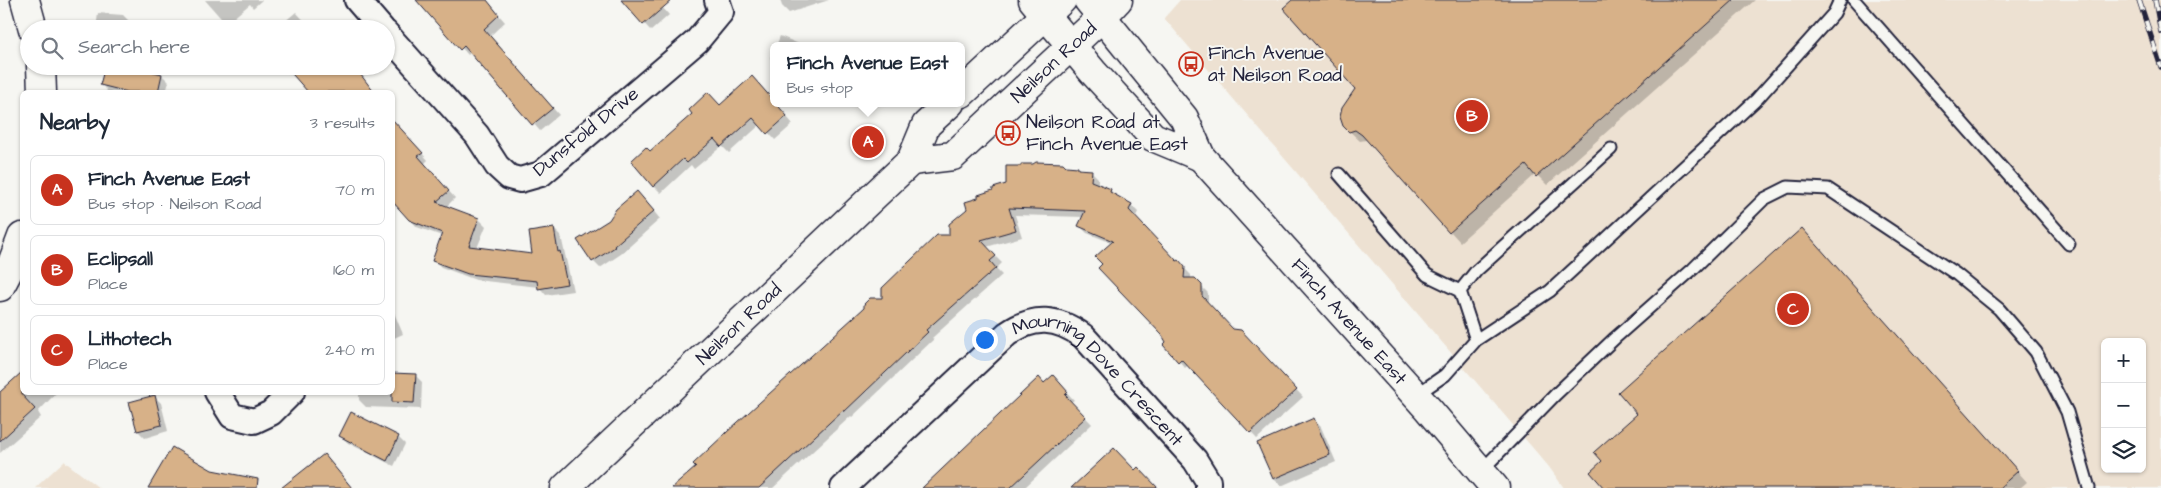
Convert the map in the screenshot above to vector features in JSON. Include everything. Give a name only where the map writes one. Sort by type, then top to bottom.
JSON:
[{"type":"main road","points":[[25,0],[31,20]]},
{"type":"main road","points":[[965,89],[1047,5]]},
{"type":"main road","name":"Finch Avenue East","points":[[1047,5],[1072,46],[1153,137],[1201,157]]},
{"type":"main road","name":"Finch Avenue East","points":[[1103,6],[1184,118],[1201,157],[1416,395],[1488,479]]},
{"type":"main road","name":"Neilson Road","points":[[911,161],[952,156],[1072,46],[1103,6]]},
{"type":"main road","points":[[41,75],[42,90]]},
{"type":"main road","name":"Neilson Road","points":[[565,488],[911,161],[926,125],[946,107]]},
{"type":"main road","points":[[0,287],[20,242]]},
{"type":"street","points":[[357,0],[374,20]]},
{"type":"street","name":"Dunsfold Drive","points":[[395,43],[477,135],[497,166],[510,177],[520,180],[541,174],[697,41],[721,12],[717,0]]},
{"type":"street","name":"Mourning Dove Crescent","points":[[843,488],[1007,334],[1021,324],[1038,320],[1053,321],[1072,328],[1083,336],[1195,460],[1208,480],[1208,488]]},
{"type":"street","points":[[219,395],[232,416],[254,421],[271,412],[289,395]]},
{"type":"lane","points":[[1416,395],[1445,375],[1476,340],[1550,291],[1758,99],[1834,12],[1840,0]]},
{"type":"lane","points":[[1854,0],[2069,244]]},
{"type":"lane","points":[[1460,291],[1476,271],[1611,149]]},
{"type":"lane","points":[[1339,174],[1427,275],[1460,291],[1476,340]]},
{"type":"lane","points":[[1488,479],[1556,394],[1615,338],[1694,269],[1764,199],[1788,187],[1828,189],[1956,274],[1999,309],[2036,352],[2067,412],[2089,488]]},
{"type":"shaded area","points":[[1180,0],[2161,0],[2161,488],[1564,488],[1549,467],[1164,18]]},
{"type":"shaded area","points":[[64,461],[99,488],[35,488]]},
{"type":"building","points":[[416,0],[487,0],[499,15],[484,29],[553,108],[532,125],[464,46],[460,50]]},
{"type":"building","points":[[621,0],[672,0],[643,25]]},
{"type":"building","points":[[1292,0],[1734,0],[1536,177],[1526,165],[1449,233],[1362,135],[1355,130],[1349,132],[1343,126],[1340,117],[1342,108],[1355,89],[1283,8]]},
{"type":"building","points":[[103,75],[162,75],[158,90],[120,90],[100,85]]},
{"type":"building","points":[[293,75],[361,75],[372,90],[306,90]]},
{"type":"building","points":[[752,76],[770,97],[770,107],[779,107],[787,116],[767,134],[753,118],[721,147],[714,139],[687,163],[683,159],[653,187],[631,161],[646,147],[650,151],[692,114],[689,110],[708,92],[720,105]]},
{"type":"building","points":[[395,122],[423,153],[418,156],[449,191],[436,202],[479,218],[469,246],[532,254],[529,232],[554,228],[558,252],[560,251],[567,284],[538,289],[537,281],[468,274],[432,261],[442,233],[409,220],[395,204]]},
{"type":"building","points":[[1036,162],[1063,163],[1066,166],[1078,167],[1078,169],[1092,170],[1091,181],[1111,189],[1110,192],[1132,204],[1129,210],[1177,261],[1179,260],[1185,267],[1184,278],[1195,278],[1202,285],[1202,296],[1233,329],[1241,330],[1297,390],[1250,433],[1181,359],[1178,362],[1163,345],[1166,342],[1162,335],[1098,268],[1102,264],[1095,257],[1113,241],[1078,226],[1085,211],[1009,208],[1016,230],[981,240],[996,256],[990,261],[996,268],[926,330],[928,332],[844,412],[843,410],[759,488],[672,488],[696,467],[693,464],[727,432],[864,308],[864,304],[870,298],[882,298],[882,288],[937,235],[949,235],[949,224],[967,209],[965,202],[978,198],[978,195],[993,190],[993,188],[1006,184],[1006,166],[1021,166],[1021,164],[1033,164]]},
{"type":"building","points":[[637,191],[654,211],[615,247],[592,262],[577,240],[609,220],[616,209]]},
{"type":"building","points":[[1802,228],[2018,471],[1999,488],[1604,488],[1590,472],[1602,461],[1594,452],[1637,414],[1618,392]]},
{"type":"building","points":[[395,373],[416,374],[414,403],[392,402],[392,395],[395,395]]},
{"type":"building","points":[[20,374],[20,395],[35,409],[0,441],[0,392]]},
{"type":"building","points":[[1053,375],[1068,392],[1065,395],[1086,417],[1010,488],[922,488],[1039,377],[1044,383]]},
{"type":"building","points":[[155,395],[162,425],[137,431],[129,402]]},
{"type":"building","points":[[351,412],[399,436],[387,461],[339,436]]},
{"type":"building","points":[[1314,418],[1330,455],[1273,479],[1257,443]]},
{"type":"building","points":[[172,447],[212,470],[258,479],[257,488],[148,488]]},
{"type":"building","points":[[1114,448],[1135,470],[1138,467],[1158,488],[1071,488]]},
{"type":"building","points":[[324,454],[352,488],[281,488]]},
{"type":"railway","points":[[2139,0],[2161,67]]},
{"type":"railway","points":[[2155,0],[2161,32]]},
{"type":"place","name":"Finch Avenue at Neilson Road","points":[[1191,64]]},
{"type":"place","name":"Eclipsall","points":[[1472,116]]},
{"type":"place","name":"Neilson Road at Finch Avenue East","points":[[1008,133]]},
{"type":"place","name":"Finch Avenue East","points":[[868,142]]},
{"type":"place","name":"Lithotech","points":[[1793,309]]}]
